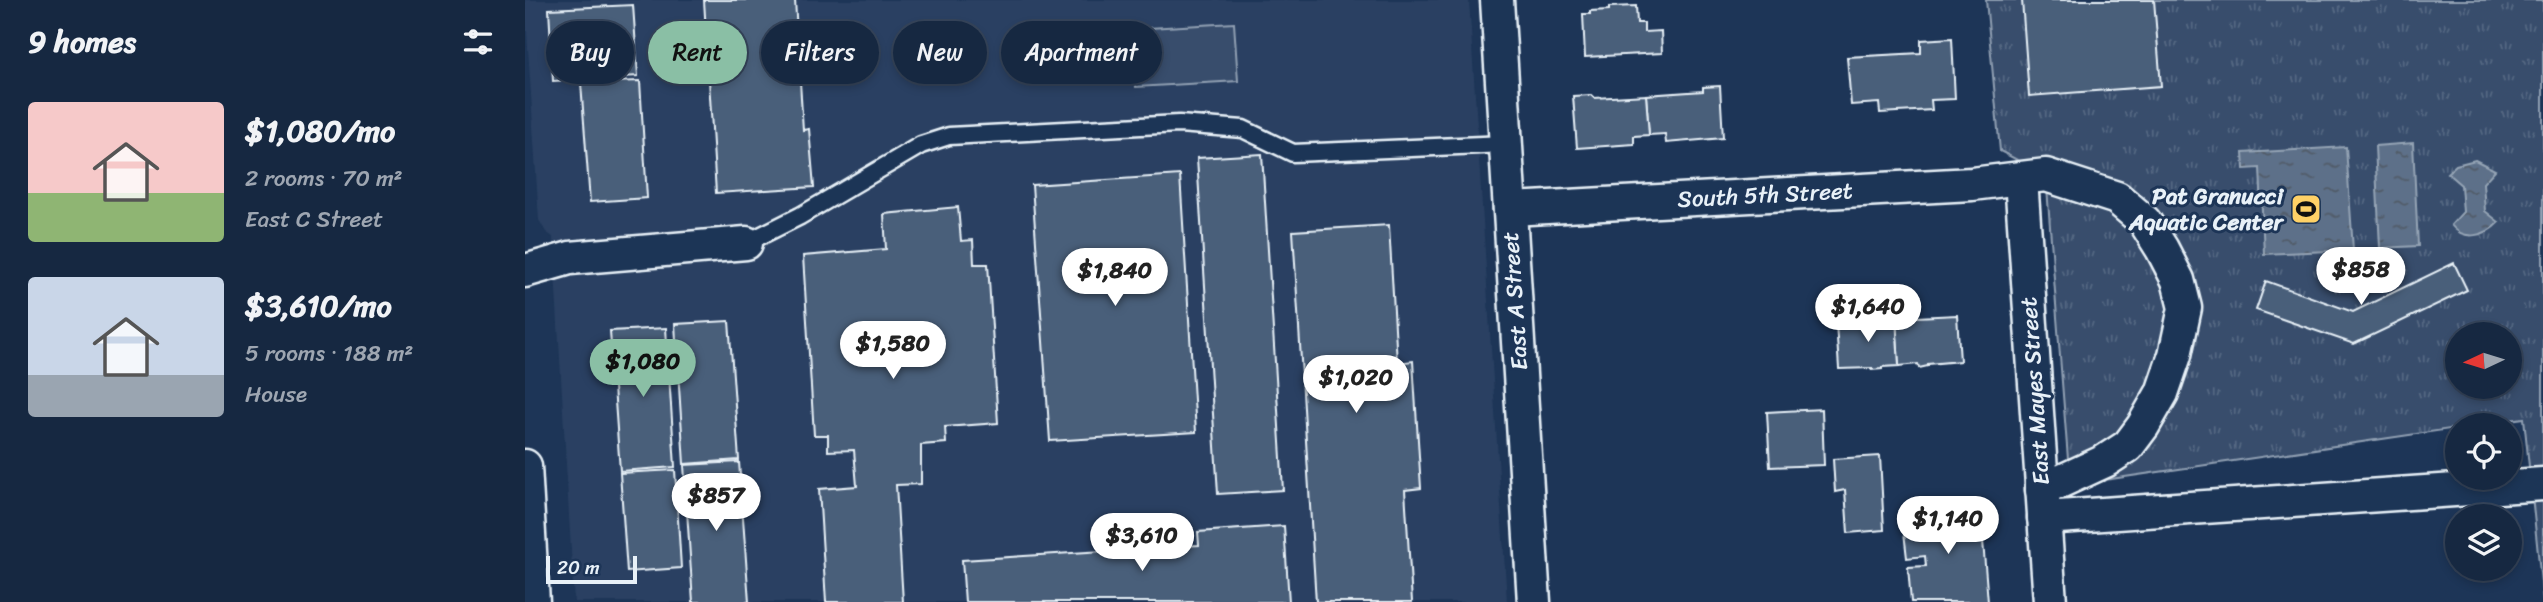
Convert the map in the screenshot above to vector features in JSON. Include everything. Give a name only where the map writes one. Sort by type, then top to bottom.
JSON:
[{"type":"street","name":"East A Street","points":[[1497,0],[1534,602]]},
{"type":"street","name":"South 5th Street","points":[[1510,209],[2021,179],[2046,175],[2117,198],[2145,222],[2178,280],[2185,308],[2175,355],[2162,393],[2128,446],[2043,504]]},
{"type":"street","name":"East Mayes Street","points":[[2021,179],[2050,602]]},
{"type":"street","points":[[525,271],[570,258],[746,243]]},
{"type":"street","points":[[525,467],[533,602]]},
{"type":"street","points":[[2043,504],[2543,484]]},
{"type":"lane","points":[[746,243],[800,216],[921,145],[949,136],[1179,124],[1243,129],[1293,153],[1506,144]]},
{"type":"shaded area","points":[[525,0],[1469,0],[1507,602],[574,602],[553,237],[546,232],[539,220]]},
{"type":"green space","points":[[1986,0],[2543,0],[2543,602],[2522,413],[2445,413],[2445,430],[2070,485],[2046,175],[2000,151]]},
{"type":"green space","points":[[1234,23],[1238,81],[1136,87],[1136,84],[1162,84],[1162,27]]},
{"type":"water","points":[[2413,143],[2418,246],[2380,248],[2375,146]]},
{"type":"water","name":"Pat Granucci Aquatic Center","points":[[2346,147],[2353,250],[2264,254],[2260,168],[2244,169],[2243,153]]},
{"type":"water","points":[[2475,160],[2495,170],[2483,183],[2485,211],[2499,222],[2482,234],[2468,235],[2462,234],[2451,225],[2463,212],[2461,185],[2447,173],[2456,165]]},
{"type":"building","points":[[704,0],[795,0],[796,21],[761,21],[761,84],[800,84],[803,130],[809,129],[814,187],[716,193],[709,84],[747,84],[747,21],[705,21]]},
{"type":"building","points":[[2022,0],[2154,0],[2161,86],[2029,96]]},
{"type":"building","points":[[633,5],[638,76],[634,76],[634,21],[550,21],[549,9]]},
{"type":"building","points":[[1636,6],[1637,23],[1644,23],[1644,32],[1661,31],[1662,53],[1585,57],[1583,14],[1609,10],[1609,7]]},
{"type":"building","points":[[1952,38],[1955,99],[1931,100],[1932,110],[1880,113],[1879,103],[1851,105],[1847,57],[1921,53],[1921,40]]},
{"type":"building","points":[[634,81],[640,81],[647,198],[590,202],[581,84],[634,84]]},
{"type":"building","points":[[1720,86],[1723,138],[1666,143],[1665,134],[1649,135],[1646,95],[1703,91],[1703,87]]},
{"type":"building","points":[[1591,95],[1594,98],[1646,95],[1649,135],[1634,136],[1634,144],[1577,148],[1573,96]]},
{"type":"building","points":[[1262,154],[1283,490],[1218,494],[1197,158]]},
{"type":"building","points":[[1180,175],[1196,432],[1050,441],[1032,185]]},
{"type":"building","points":[[958,207],[961,241],[973,240],[974,264],[988,264],[998,423],[945,427],[946,443],[921,445],[921,484],[896,485],[903,602],[826,602],[819,489],[857,486],[854,450],[828,451],[828,435],[814,435],[803,256],[886,249],[884,214]]},
{"type":"building","points":[[1389,225],[1397,363],[1413,361],[1421,488],[1405,490],[1412,602],[1316,602],[1293,231]]},
{"type":"building","points":[[2454,263],[2467,290],[2354,344],[2256,310],[2266,281],[2353,312]]},
{"type":"building","points":[[1957,315],[1960,361],[1928,364],[1919,368],[1918,364],[1899,366],[1896,318]]},
{"type":"building","points":[[1896,318],[1899,366],[1872,370],[1839,369],[1836,323]]},
{"type":"building","points":[[729,321],[739,460],[684,464],[675,324]]},
{"type":"building","points":[[666,328],[675,467],[620,471],[610,331]]},
{"type":"building","points":[[1822,409],[1824,465],[1770,467],[1767,412]]},
{"type":"building","points":[[1880,456],[1884,530],[1848,533],[1845,490],[1835,492],[1833,459]]},
{"type":"building","points":[[739,462],[749,602],[693,602],[684,465]]},
{"type":"building","points":[[675,470],[681,568],[627,572],[620,473]]},
{"type":"building","points":[[1980,504],[1988,602],[1911,602],[1908,567],[1926,566],[1925,556],[1907,558],[1904,532],[1923,530],[1920,528],[1918,508]]},
{"type":"building","points":[[1284,526],[1289,602],[965,602],[962,560],[1199,545],[1198,532]]},
{"type":"place","name":"Pat Granucci Aquatic Center","points":[[2306,209]]}]
